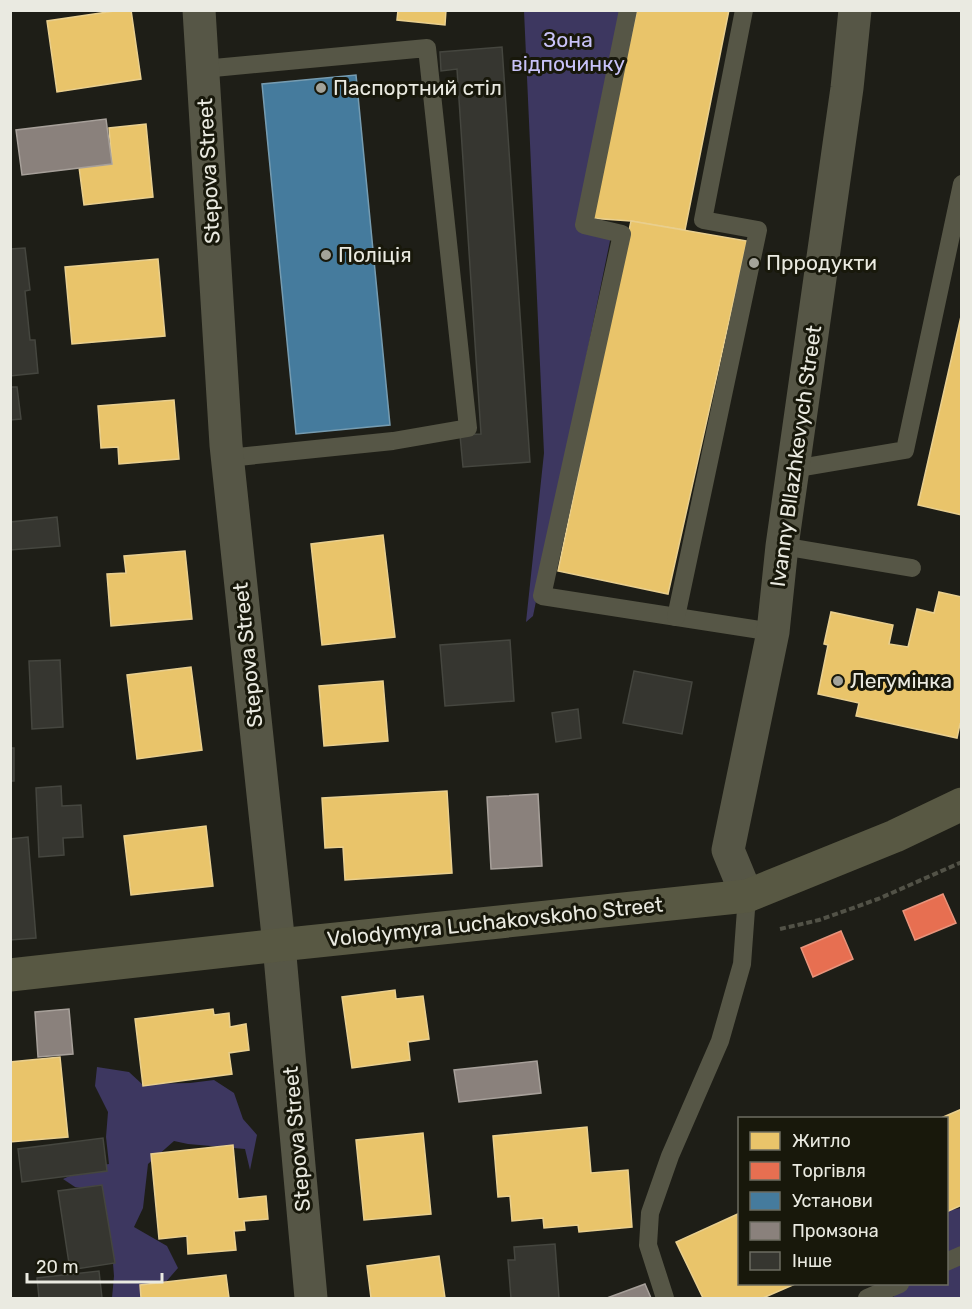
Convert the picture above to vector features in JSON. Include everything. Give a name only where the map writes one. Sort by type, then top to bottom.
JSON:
[{"type":"main road","name":"Volodymyra Luchakovskoho Street","points":[[10,975],[747,896],[895,836],[962,804]]},
{"type":"street","name":"Stepova Street","points":[[199,10],[228,458],[279,945],[311,1299]]},
{"type":"street","name":"Ivanny Bllazhkevych Street","points":[[747,896],[728,850],[773,632],[782,546],[847,88],[855,10]]},
{"type":"lane","points":[[628,10],[584,225],[622,234],[542,596],[773,632]]},
{"type":"lane","points":[[676,617],[758,230],[703,220],[744,10]]},
{"type":"lane","points":[[203,69],[427,48],[468,428],[393,441],[228,458]]},
{"type":"lane","points":[[793,469],[905,450],[962,184]]},
{"type":"lane","points":[[782,546],[912,568]]},
{"type":"lane","points":[[665,1299],[648,1245],[650,1213],[670,1156],[720,1041],[742,964],[747,896]]},
{"type":"lane","points":[[948,1261],[962,1255]]},
{"type":"lane","points":[[867,1299],[898,1285]]},
{"type":"green space","name":"Зона відпочинку","points":[[524,11],[620,11],[576,223],[611,236],[533,616],[526,622],[544,453]]},
{"type":"green space","points":[[97,1067],[129,1072],[142,1084],[214,1080],[234,1093],[243,1119],[257,1135],[250,1170],[245,1149],[174,1141],[148,1164],[143,1208],[134,1227],[167,1246],[178,1268],[164,1284],[144,1298],[112,1298],[114,1276],[111,1238],[96,1191],[75,1187],[63,1179],[89,1167],[109,1164],[106,1137],[108,1112],[95,1086]]},
{"type":"green space","points":[[961,1208],[961,1298],[892,1298],[907,1285],[948,1285],[948,1211]]},
{"type":"building: Житло","points":[[131,10],[141,79],[57,92],[47,21]]},
{"type":"building: Житло","points":[[398,10],[446,10],[445,25],[397,20]]},
{"type":"building: Житло","points":[[637,10],[729,10],[685,230],[631,221],[589,218]]},
{"type":"building: Житло","points":[[146,124],[153,197],[84,205],[79,167],[112,164],[109,128]]},
{"type":"building: Житло","points":[[631,221],[747,241],[668,594],[558,571]]},
{"type":"building: Житло","points":[[158,259],[165,336],[72,344],[65,267]]},
{"type":"building: Житло","points":[[962,312],[962,515],[918,505]]},
{"type":"building: Житло","points":[[174,400],[179,459],[119,464],[118,447],[101,448],[98,406]]},
{"type":"building: Житло","points":[[383,535],[395,637],[322,645],[311,544]]},
{"type":"building: Житло","points":[[185,551],[192,619],[111,626],[107,574],[126,573],[124,556]]},
{"type":"building: Житло","points":[[939,592],[962,597],[962,725],[960,724],[957,738],[856,716],[859,703],[818,694],[828,645],[824,644],[831,612],[893,625],[889,644],[908,647],[917,609],[934,613]]},
{"type":"building: Житло","points":[[191,667],[202,750],[137,759],[127,675]]},
{"type":"building: Житло","points":[[383,681],[388,741],[324,746],[319,686]]},
{"type":"building: Житло","points":[[447,791],[452,873],[345,880],[343,847],[325,848],[322,798]]},
{"type":"building: Житло","points":[[206,826],[213,886],[131,895],[124,836]]},
{"type":"building: Житло","points":[[395,990],[396,999],[423,996],[429,1039],[408,1042],[410,1060],[352,1068],[342,997]]},
{"type":"building: Житло","points":[[213,1009],[214,1015],[229,1013],[230,1027],[246,1024],[249,1050],[229,1053],[232,1074],[143,1086],[135,1019]]},
{"type":"building: Житло","points":[[60,1057],[68,1137],[10,1142],[10,1062]]},
{"type":"building: Житло","points":[[962,1109],[962,1205],[948,1211],[948,1117],[943,1117]]},
{"type":"building: Житло","points":[[587,1127],[591,1173],[628,1170],[632,1227],[579,1232],[578,1225],[544,1228],[543,1218],[512,1221],[510,1196],[498,1197],[493,1136]]},
{"type":"building: Житло","points":[[423,1133],[431,1214],[364,1220],[356,1140]]},
{"type":"building: Житло","points":[[233,1145],[238,1199],[266,1196],[268,1219],[244,1221],[245,1230],[234,1231],[236,1250],[188,1254],[187,1236],[159,1239],[151,1154]]},
{"type":"building: Житло","points":[[738,1214],[738,1285],[793,1285],[763,1298],[703,1298],[676,1242]]},
{"type":"building: Житло","points":[[439,1256],[445,1298],[371,1298],[367,1266]]},
{"type":"building: Житло","points":[[226,1275],[229,1298],[141,1298],[140,1285]]},
{"type":"building: Торгівля","points":[[943,894],[956,923],[915,940],[903,911]]},
{"type":"building: Торгівля","points":[[841,931],[853,959],[813,977],[801,948]]},
{"type":"building: Установи","name":"Поліція","points":[[356,75],[390,425],[296,434],[262,84]]},
{"type":"building: Промзона","points":[[106,119],[112,164],[22,175],[16,130]]},
{"type":"building: Промзона","points":[[538,794],[542,866],[491,869],[487,797]]},
{"type":"building: Промзона","points":[[69,1009],[73,1054],[38,1057],[35,1012]]},
{"type":"building: Промзона","points":[[537,1061],[541,1093],[459,1102],[454,1070]]},
{"type":"building: Промзона","points":[[645,1284],[651,1298],[607,1298]]},
{"type":"building: Інше","points":[[502,47],[530,462],[463,467],[460,435],[481,434],[457,69],[441,71],[440,52]]},
{"type":"building: Інше","points":[[25,248],[30,290],[25,291],[30,340],[35,340],[38,373],[10,376],[10,249]]},
{"type":"building: Інше","points":[[10,387],[17,387],[21,419],[10,420]]},
{"type":"building: Інше","points":[[57,517],[60,546],[10,550],[10,522]]},
{"type":"building: Інше","points":[[510,640],[514,701],[445,706],[440,645]]},
{"type":"building: Інше","points":[[60,660],[63,727],[32,729],[29,661]]},
{"type":"building: Інше","points":[[634,671],[692,682],[682,734],[623,723]]},
{"type":"building: Інше","points":[[578,709],[581,738],[556,742],[552,713]]},
{"type":"building: Інше","points":[[10,748],[14,748],[14,781],[10,781]]},
{"type":"building: Інше","points":[[61,786],[62,806],[81,805],[83,837],[63,838],[64,855],[39,857],[36,788]]},
{"type":"building: Інше","points":[[28,837],[36,938],[10,940],[10,839]]},
{"type":"building: Інше","points":[[103,1138],[107,1171],[22,1182],[18,1149]]},
{"type":"building: Інше","points":[[102,1185],[115,1263],[70,1270],[58,1191]]},
{"type":"building: Інше","points":[[555,1244],[559,1298],[511,1298],[508,1260],[515,1260],[514,1247]]},
{"type":"building: Інше","points":[[99,1271],[102,1298],[39,1298],[37,1278]]},
{"type":"place","name":"Паспортний стіл","points":[[321,88]]},
{"type":"place","name":"Поліція","points":[[326,255]]},
{"type":"place","name":"Прродукти","points":[[754,263]]},
{"type":"place","name":"Легумінка","points":[[838,681]]}]
